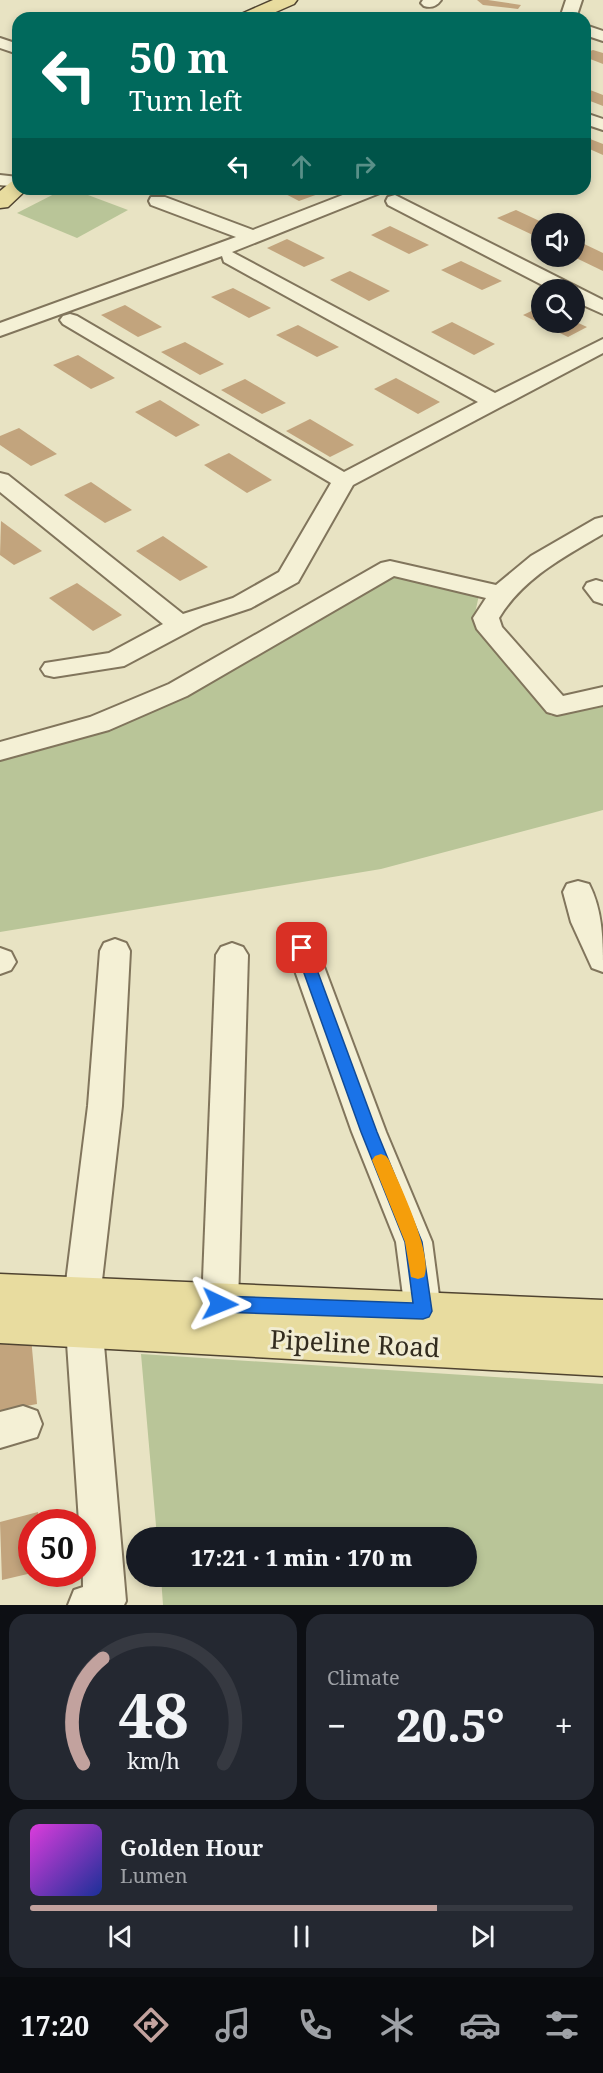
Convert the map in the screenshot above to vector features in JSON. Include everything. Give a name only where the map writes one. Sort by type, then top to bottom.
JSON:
[{"type":"main road","points":[[261,12],[288,0]]},
{"type":"main road","points":[[0,202],[12,190]]},
{"type":"main road","name":"Pipeline Road","points":[[0,1293],[82,1314],[603,1356]]},
{"type":"main road","name":"Pipeline Road","points":[[0,1324],[82,1314],[220,1304],[603,1319]]},
{"type":"street","points":[[0,330],[253,237],[359,195]]},
{"type":"street","points":[[158,201],[253,237]]},
{"type":"street","points":[[395,201],[547,279]]},
{"type":"street","points":[[231,258],[495,402]]},
{"type":"street","points":[[585,299],[603,308]]},
{"type":"street","points":[[70,320],[344,481]]},
{"type":"street","points":[[54,669],[115,660],[194,618],[242,603],[290,577],[344,481],[603,345]]},
{"type":"street","points":[[0,480],[181,625]]},
{"type":"street","points":[[603,524],[540,561],[501,594],[486,618],[490,629],[558,706],[603,696]]},
{"type":"street","points":[[0,751],[99,724],[178,690],[390,568],[501,594]]},
{"type":"street","points":[[578,892],[586,922],[603,960]]},
{"type":"street","points":[[302,948],[369,1132],[414,1242],[423,1311]]},
{"type":"street","points":[[89,1605],[105,1601],[82,1314],[105,1106],[115,951]]},
{"type":"street","points":[[220,1304],[232,955]]},
{"type":"green space","points":[[52,195],[88,195],[128,210],[77,238],[17,213]]},
{"type":"green space","points":[[389,576],[479,595],[474,618],[551,716],[603,704],[603,810],[381,869],[0,932],[0,756],[104,727]]},
{"type":"green space","points":[[141,1354],[603,1384],[603,1605],[163,1605],[162,1587],[477,1587],[477,1527],[156,1527]]},
{"type":"building","points":[[477,0],[521,5],[518,9],[483,5]]},
{"type":"building","points":[[591,51],[603,53],[603,64],[591,59]]},
{"type":"building","points":[[591,90],[603,95],[603,106],[591,101]]},
{"type":"building","points":[[591,139],[603,144],[603,155],[591,150]]},
{"type":"building","points":[[288,195],[316,195],[299,201]]},
{"type":"building","points":[[516,210],[531,217],[531,234],[497,218]]},
{"type":"building","points":[[390,226],[429,245],[409,254],[371,235]]},
{"type":"building","points":[[287,239],[325,258],[304,267],[267,248]]},
{"type":"building","points":[[585,244],[603,253],[603,271],[585,262]]},
{"type":"building","points":[[461,261],[502,281],[482,290],[441,270]]},
{"type":"building","points":[[350,271],[390,291],[369,301],[330,280]]},
{"type":"building","points":[[233,288],[271,308],[249,318],[211,297]]},
{"type":"building","points":[[125,305],[162,327],[138,337],[101,315]]},
{"type":"building","points":[[531,311],[531,319],[523,315]]},
{"type":"building","points":[[452,322],[495,344],[474,355],[431,332]]},
{"type":"building","points":[[298,325],[339,347],[317,357],[276,335]]},
{"type":"building","points":[[560,333],[576,333],[568,337]]},
{"type":"building","points":[[185,342],[224,364],[200,375],[161,352]]},
{"type":"building","points":[[78,355],[115,378],[91,389],[53,365]]},
{"type":"building","points":[[396,378],[440,402],[418,414],[374,389]]},
{"type":"building","points":[[245,379],[286,403],[262,414],[221,390]]},
{"type":"building","points":[[160,400],[200,425],[176,437],[135,412]]},
{"type":"building","points":[[310,419],[354,445],[330,457],[286,431]]},
{"type":"building","points":[[19,428],[57,454],[31,466],[0,445],[0,436]]},
{"type":"building","points":[[229,453],[272,480],[247,493],[204,465]]},
{"type":"building","points":[[91,482],[132,510],[105,523],[64,495]]},
{"type":"building","points":[[1,521],[42,551],[14,565],[0,555]]},
{"type":"building","points":[[163,536],[208,567],[180,581],[136,551]]},
{"type":"building","points":[[77,583],[122,615],[93,631],[49,598]]},
{"type":"building","points":[[31,1337],[37,1404],[0,1411],[0,1342]]},
{"type":"building","points":[[18,1517],[18,1576],[2,1580],[0,1522]]},
{"type":"slow traffic","points":[[381,1160],[414,1242],[418,1271]]},
{"type":"route","points":[[220,1304],[423,1311],[414,1242],[369,1132],[354,1085],[302,948]]}]
